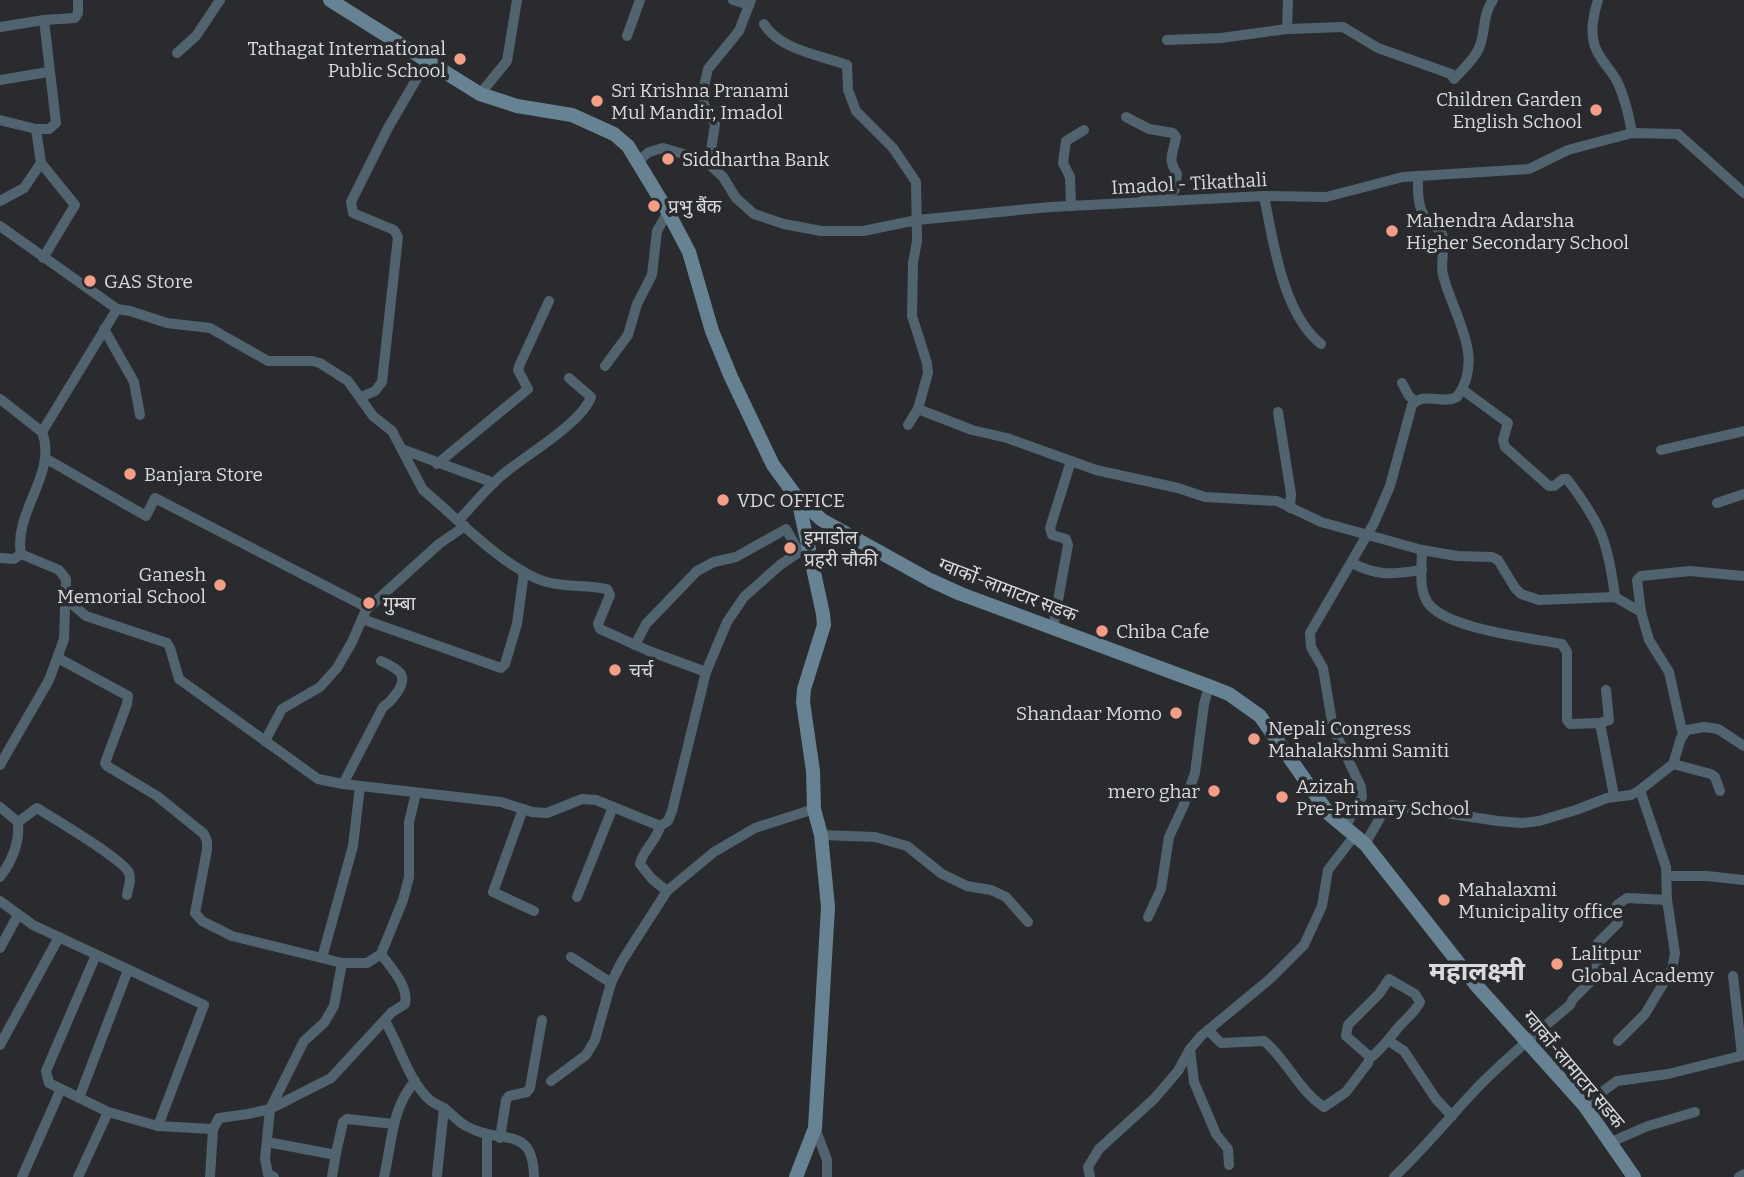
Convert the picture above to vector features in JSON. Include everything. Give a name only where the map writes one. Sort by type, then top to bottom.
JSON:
[{"type":"main road","name":"ग्वार्को-लामाटार सडक","points":[[330,0],[480,94],[517,106],[572,115],[614,134],[628,146],[689,252],[712,331],[773,464],[798,499],[822,520],[930,580],[961,594],[1229,694],[1260,716],[1329,814],[1355,835],[1476,985],[1584,1105],[1634,1177]]},
{"type":"main road","points":[[796,1177],[815,1128],[828,907],[803,702],[804,689],[824,625],[804,550],[798,499]]},
{"type":"street","points":[[0,27],[75,18],[78,13],[78,0]]},
{"type":"street","points":[[177,53],[196,36],[220,0]]},
{"type":"street","points":[[480,94],[508,61],[517,0]]},
{"type":"street","points":[[627,36],[640,0]]},
{"type":"street","points":[[709,164],[715,124],[703,103],[708,69],[739,31],[750,2],[733,0]]},
{"type":"street","points":[[1287,29],[1288,0]]},
{"type":"street","points":[[1167,40],[1221,38],[1287,29],[1343,27],[1378,48],[1451,74],[1454,79],[1479,50],[1485,14],[1493,0]]},
{"type":"street","points":[[1598,0],[1592,23],[1592,36],[1600,57],[1611,70],[1626,103],[1632,133]]},
{"type":"street","points":[[0,120],[36,129],[49,129],[56,123],[44,20]]},
{"type":"street","points":[[764,24],[771,35],[794,47],[847,65],[848,90],[856,111],[893,148],[915,179],[917,220],[912,316],[928,369],[918,409],[908,425]]},
{"type":"street","points":[[361,397],[375,391],[382,382],[398,240],[394,230],[353,213],[351,202],[427,61]]},
{"type":"street","points":[[0,80],[48,72]]},
{"type":"street","points":[[1126,117],[1149,129],[1173,133],[1176,137],[1170,159],[1178,174],[1175,190],[1136,204]]},
{"type":"street","points":[[36,129],[41,163],[75,205],[43,258]]},
{"type":"street","points":[[1071,206],[1069,172],[1063,163],[1066,141],[1084,130]]},
{"type":"street","name":"Imadol - Tikathali","points":[[637,162],[649,152],[663,148],[687,155],[709,164],[723,177],[736,198],[754,214],[769,220],[821,231],[842,232],[863,231],[917,220],[1071,206],[1264,196],[1326,197],[1403,177],[1529,169],[1568,150],[1632,133],[1678,134],[1744,193]]},
{"type":"street","points":[[0,201],[24,188],[41,163]]},
{"type":"street","points":[[1402,383],[1415,401],[1434,398],[1452,400],[1463,390],[1469,359],[1468,346],[1442,273],[1443,237],[1423,214],[1419,200],[1418,176]]},
{"type":"street","points":[[1264,196],[1272,245],[1295,310],[1302,325],[1321,344]]},
{"type":"street","points":[[605,366],[628,335],[637,304],[652,275],[657,231],[668,212]]},
{"type":"street","points":[[0,226],[117,309],[167,323],[211,328],[268,361],[320,363],[348,381],[373,416],[392,431],[423,489],[462,523],[524,572],[553,583],[607,589],[610,595],[598,627],[635,645],[706,672]]},
{"type":"street","points":[[436,464],[528,389],[518,370],[549,301]]},
{"type":"street","points":[[42,432],[117,309]]},
{"type":"street","points":[[104,330],[134,382],[140,415]]},
{"type":"street","points":[[265,741],[282,709],[320,687],[337,668],[368,608],[462,523],[494,483],[564,428],[586,407],[591,399],[590,395],[569,378]]},
{"type":"street","points":[[1463,390],[1508,423],[1503,440],[1505,447],[1549,486],[1567,479],[1585,502],[1602,534],[1610,557],[1615,597]]},
{"type":"street","points":[[0,399],[42,432],[46,445],[45,458],[23,523],[21,554]]},
{"type":"street","points":[[1355,835],[1362,797],[1361,787],[1333,728],[1323,668],[1311,648],[1310,633],[1374,523],[1390,486],[1405,426],[1415,401]]},
{"type":"street","points":[[918,409],[972,430],[1007,439],[1096,470],[1178,488],[1205,497],[1277,501],[1321,522],[1422,550],[1457,556],[1492,557],[1498,560],[1515,588],[1528,598],[1539,600],[1615,597],[1641,612]]},
{"type":"street","points":[[1278,412],[1291,494],[1290,508]]},
{"type":"street","points":[[1661,450],[1744,431]]},
{"type":"street","points":[[404,450],[436,464],[494,483]]},
{"type":"street","points":[[45,458],[75,478],[146,516],[155,498],[368,608]]},
{"type":"street","points":[[1053,628],[1068,545],[1066,539],[1052,535],[1050,528],[1071,461]]},
{"type":"street","points":[[1717,503],[1744,494]]},
{"type":"street","points":[[635,645],[646,624],[697,571],[714,562],[736,557],[786,529],[804,550],[744,597],[727,622],[706,672],[672,811],[668,821],[660,826],[658,834],[645,850],[640,864],[652,879],[667,891]]},
{"type":"street","points":[[1422,550],[1422,590],[1426,602],[1436,612],[1458,623],[1565,646],[1568,722],[1600,723],[1609,720],[1606,690]]},
{"type":"street","points":[[0,558],[14,559],[21,554]]},
{"type":"street","points":[[0,765],[49,680],[64,639],[66,579],[59,570],[21,554]]},
{"type":"street","points":[[1352,563],[1370,572],[1391,575],[1422,570]]},
{"type":"street","points":[[1683,735],[1669,673],[1649,640],[1641,612],[1637,580],[1641,576],[1690,570],[1744,576]]},
{"type":"street","points":[[362,619],[501,668],[505,664],[517,624],[524,572]]},
{"type":"street","points":[[67,600],[86,616],[167,643],[179,679],[318,779],[501,802],[547,813],[582,799],[596,800],[660,826]]},
{"type":"street","points":[[58,659],[128,696],[105,763],[158,796],[204,834],[207,841],[206,850],[195,913],[202,921],[232,936],[342,963],[368,963],[382,954],[409,877],[409,822],[416,793]]},
{"type":"street","points":[[343,784],[383,707],[389,704],[403,685],[403,678],[396,668],[380,662]]},
{"type":"street","points":[[1148,917],[1161,889],[1169,837],[1195,773],[1209,686]]},
{"type":"street","points":[[1600,723],[1614,796]]},
{"type":"street","points":[[1090,1177],[1088,1167],[1099,1149],[1154,1099],[1178,1071],[1190,1049],[1208,1030],[1271,978],[1304,945],[1322,906],[1328,870],[1355,835],[1385,808],[1391,805],[1522,822],[1539,821],[1640,790],[1673,764],[1683,735],[1695,727],[1718,729],[1744,746]]},
{"type":"street","points":[[1673,764],[1712,774],[1720,791]]},
{"type":"street","points":[[322,958],[353,846],[360,786]]},
{"type":"street","points":[[1618,1041],[1645,1014],[1672,969],[1675,953],[1667,900],[1667,876],[1661,849],[1640,790]]},
{"type":"street","points":[[0,807],[18,822],[19,835],[9,866],[0,877]]},
{"type":"street","points":[[577,897],[613,807]]},
{"type":"street","points":[[18,822],[37,808],[100,848],[128,870],[131,876],[127,894]]},
{"type":"street","points":[[523,808],[494,892],[534,911]]},
{"type":"street","points":[[551,1081],[586,1055],[595,1040],[611,983],[667,891],[714,852],[755,828],[814,809]]},
{"type":"street","points":[[821,835],[875,837],[907,846],[942,874],[967,886],[1006,897],[1028,922]]},
{"type":"street","points":[[1667,876],[1744,880]]},
{"type":"street","points":[[1394,1177],[1480,1084],[1570,1005],[1595,976],[1598,943],[1618,923],[1617,905],[1627,898],[1667,900]]},
{"type":"street","points":[[0,901],[18,915],[59,937],[201,1002],[204,1008],[158,1126]]},
{"type":"street","points":[[0,948],[18,915]]},
{"type":"street","points":[[0,1045],[59,937]]},
{"type":"street","points":[[210,1177],[213,1129],[219,1118],[270,1108],[331,1078],[392,1012],[405,1003],[407,996],[404,988],[382,954]]},
{"type":"street","points":[[96,955],[46,1071],[50,1083],[108,1112],[158,1126],[213,1129]]},
{"type":"street","points":[[571,957],[611,983]]},
{"type":"street","points":[[274,1177],[268,1174],[265,1159],[270,1108],[304,1041],[324,1023],[334,1006],[342,963]]},
{"type":"street","points":[[79,1098],[128,970]]},
{"type":"street","points":[[1584,1105],[1618,1081],[1668,1074],[1743,1055],[1733,976]]},
{"type":"street","points":[[1208,1030],[1221,1043],[1264,1041],[1279,1053],[1312,1099],[1324,1107],[1346,1092],[1369,1059],[1389,1041],[1420,1002],[1415,994],[1389,979],[1379,994],[1348,1025],[1346,1036],[1369,1056],[1369,1059]]},
{"type":"street","points":[[500,1138],[506,1100],[509,1096],[527,1092],[530,1088],[542,1020]]},
{"type":"street","points":[[384,1021],[415,1081],[430,1100],[465,1126],[487,1135],[519,1139],[529,1148],[534,1177]]},
{"type":"street","points":[[1389,1041],[1404,1051],[1436,1099],[1452,1115]]},
{"type":"street","points":[[1190,1049],[1194,1082],[1216,1134],[1228,1149],[1228,1165]]},
{"type":"street","points":[[384,1177],[403,1094],[415,1081]]},
{"type":"street","points":[[22,1177],[61,1089]]},
{"type":"street","points":[[437,1175],[444,1108]]},
{"type":"street","points":[[78,1177],[108,1112]]},
{"type":"street","points":[[1611,1142],[1648,1126],[1695,1112]]},
{"type":"street","points":[[331,1177],[343,1122],[347,1119],[394,1124]]},
{"type":"street","points":[[815,1128],[827,1160],[827,1177]]},
{"type":"street","points":[[486,1177],[487,1135]]},
{"type":"street","points":[[267,1142],[336,1153]]},
{"type":"street","points":[[1739,1177],[1744,1174]]},
{"type":"place","name":"Tathagat International Public School","points":[[460,59]]},
{"type":"place","name":"Sri Krishna Pranami Mul Mandir, Imadol","points":[[597,101]]},
{"type":"place","name":"Children Garden English School","points":[[1596,110]]},
{"type":"place","name":"Siddhartha Bank","points":[[668,159]]},
{"type":"place","name":"प्रभु बैंक","points":[[654,206]]},
{"type":"place","name":"Mahendra Adarsha Higher Secondary School","points":[[1392,231]]},
{"type":"place","name":"GAS Store","points":[[90,281]]},
{"type":"place","name":"Banjara Store","points":[[130,474]]},
{"type":"place","name":"VDC OFFICE","points":[[723,500]]},
{"type":"place","name":"इमाडोल प्रहरी चौकी","points":[[790,548]]},
{"type":"place","name":"Ganesh Memorial School","points":[[220,585]]},
{"type":"place","name":"गुम्बा","points":[[369,603]]},
{"type":"place","name":"Chiba Cafe","points":[[1102,631]]},
{"type":"place","name":"चर्च","points":[[615,670]]},
{"type":"place","name":"Shandaar Momo","points":[[1176,713]]},
{"type":"place","name":"Nepali Congress Mahalakshmi Samiti","points":[[1254,739]]},
{"type":"place","name":"mero ghar","points":[[1214,791]]},
{"type":"place","name":"Azizah Pre-Primary School","points":[[1282,797]]},
{"type":"place","name":"Mahalaxmi Municipality office","points":[[1444,900]]},
{"type":"place","name":"Lalitpur Global Academy","points":[[1557,964]]},
{"type":"district","name":"महालक्ष्मी","points":[[1477,971]]}]
